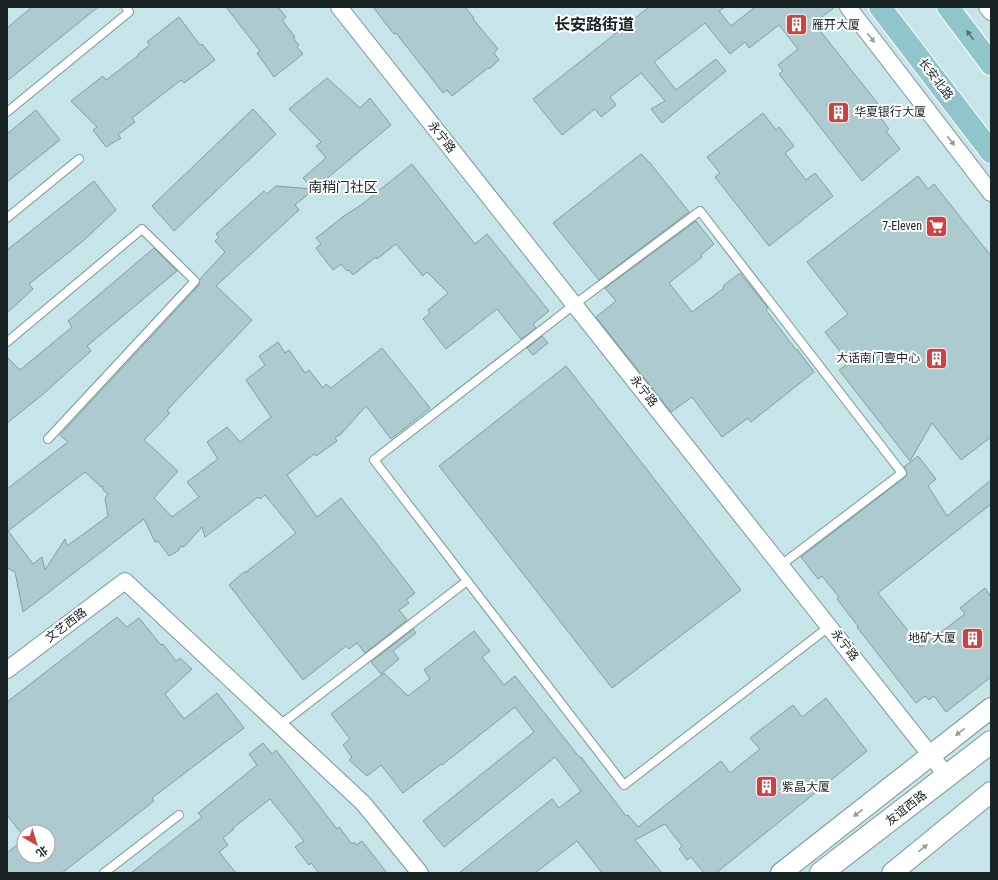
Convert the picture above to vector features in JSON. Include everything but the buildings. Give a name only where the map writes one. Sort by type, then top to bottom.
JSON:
[{"type":"main road","name":"长安北路","points":[[880,7],[991,152]]},
{"type":"main road","points":[[948,7],[991,64]]},
{"type":"main road","name":"友谊西路","points":[[821,873],[991,742]]},
{"type":"main road","name":"友谊西路","points":[[843,873],[991,759]]},
{"type":"street","name":"永宁路","points":[[339,7],[830,626],[947,776]]},
{"type":"street","points":[[848,7],[991,193]]},
{"type":"street","points":[[987,7],[991,12]]},
{"type":"street","name":"文艺西路","points":[[7,670],[125,581],[280,725]]},
{"type":"street","points":[[781,873],[991,708]]},
{"type":"street","points":[[280,725],[363,803],[420,873]]},
{"type":"street","points":[[892,873],[991,792]]},
{"type":"lane","points":[[7,112],[130,12],[126,7]]},
{"type":"lane","points":[[7,218],[79,159]]},
{"type":"lane","points":[[781,565],[902,474],[700,211],[575,304],[374,460],[624,785],[830,626]]},
{"type":"lane","points":[[7,342],[142,229],[195,280],[48,439]]},
{"type":"lane","points":[[280,725],[467,581]]},
{"type":"lane","points":[[104,873],[179,815]]},
{"type":"place","name":"雁开大厦","points":[[796,25]]},
{"type":"place","name":"华夏银行大厦","points":[[839,112]]},
{"type":"place","name":"7-Eleven","points":[[937,226]]},
{"type":"place","name":"大话南门壹中心","points":[[936,358]]},
{"type":"place","name":"地矿大厦","points":[[972,638]]},
{"type":"place","name":"紫晶大厦","points":[[767,787]]},
{"type":"district","name":"长安路街道","points":[[594,24]]},
{"type":"district","name":"南稍门社区","points":[[343,187]]}]
